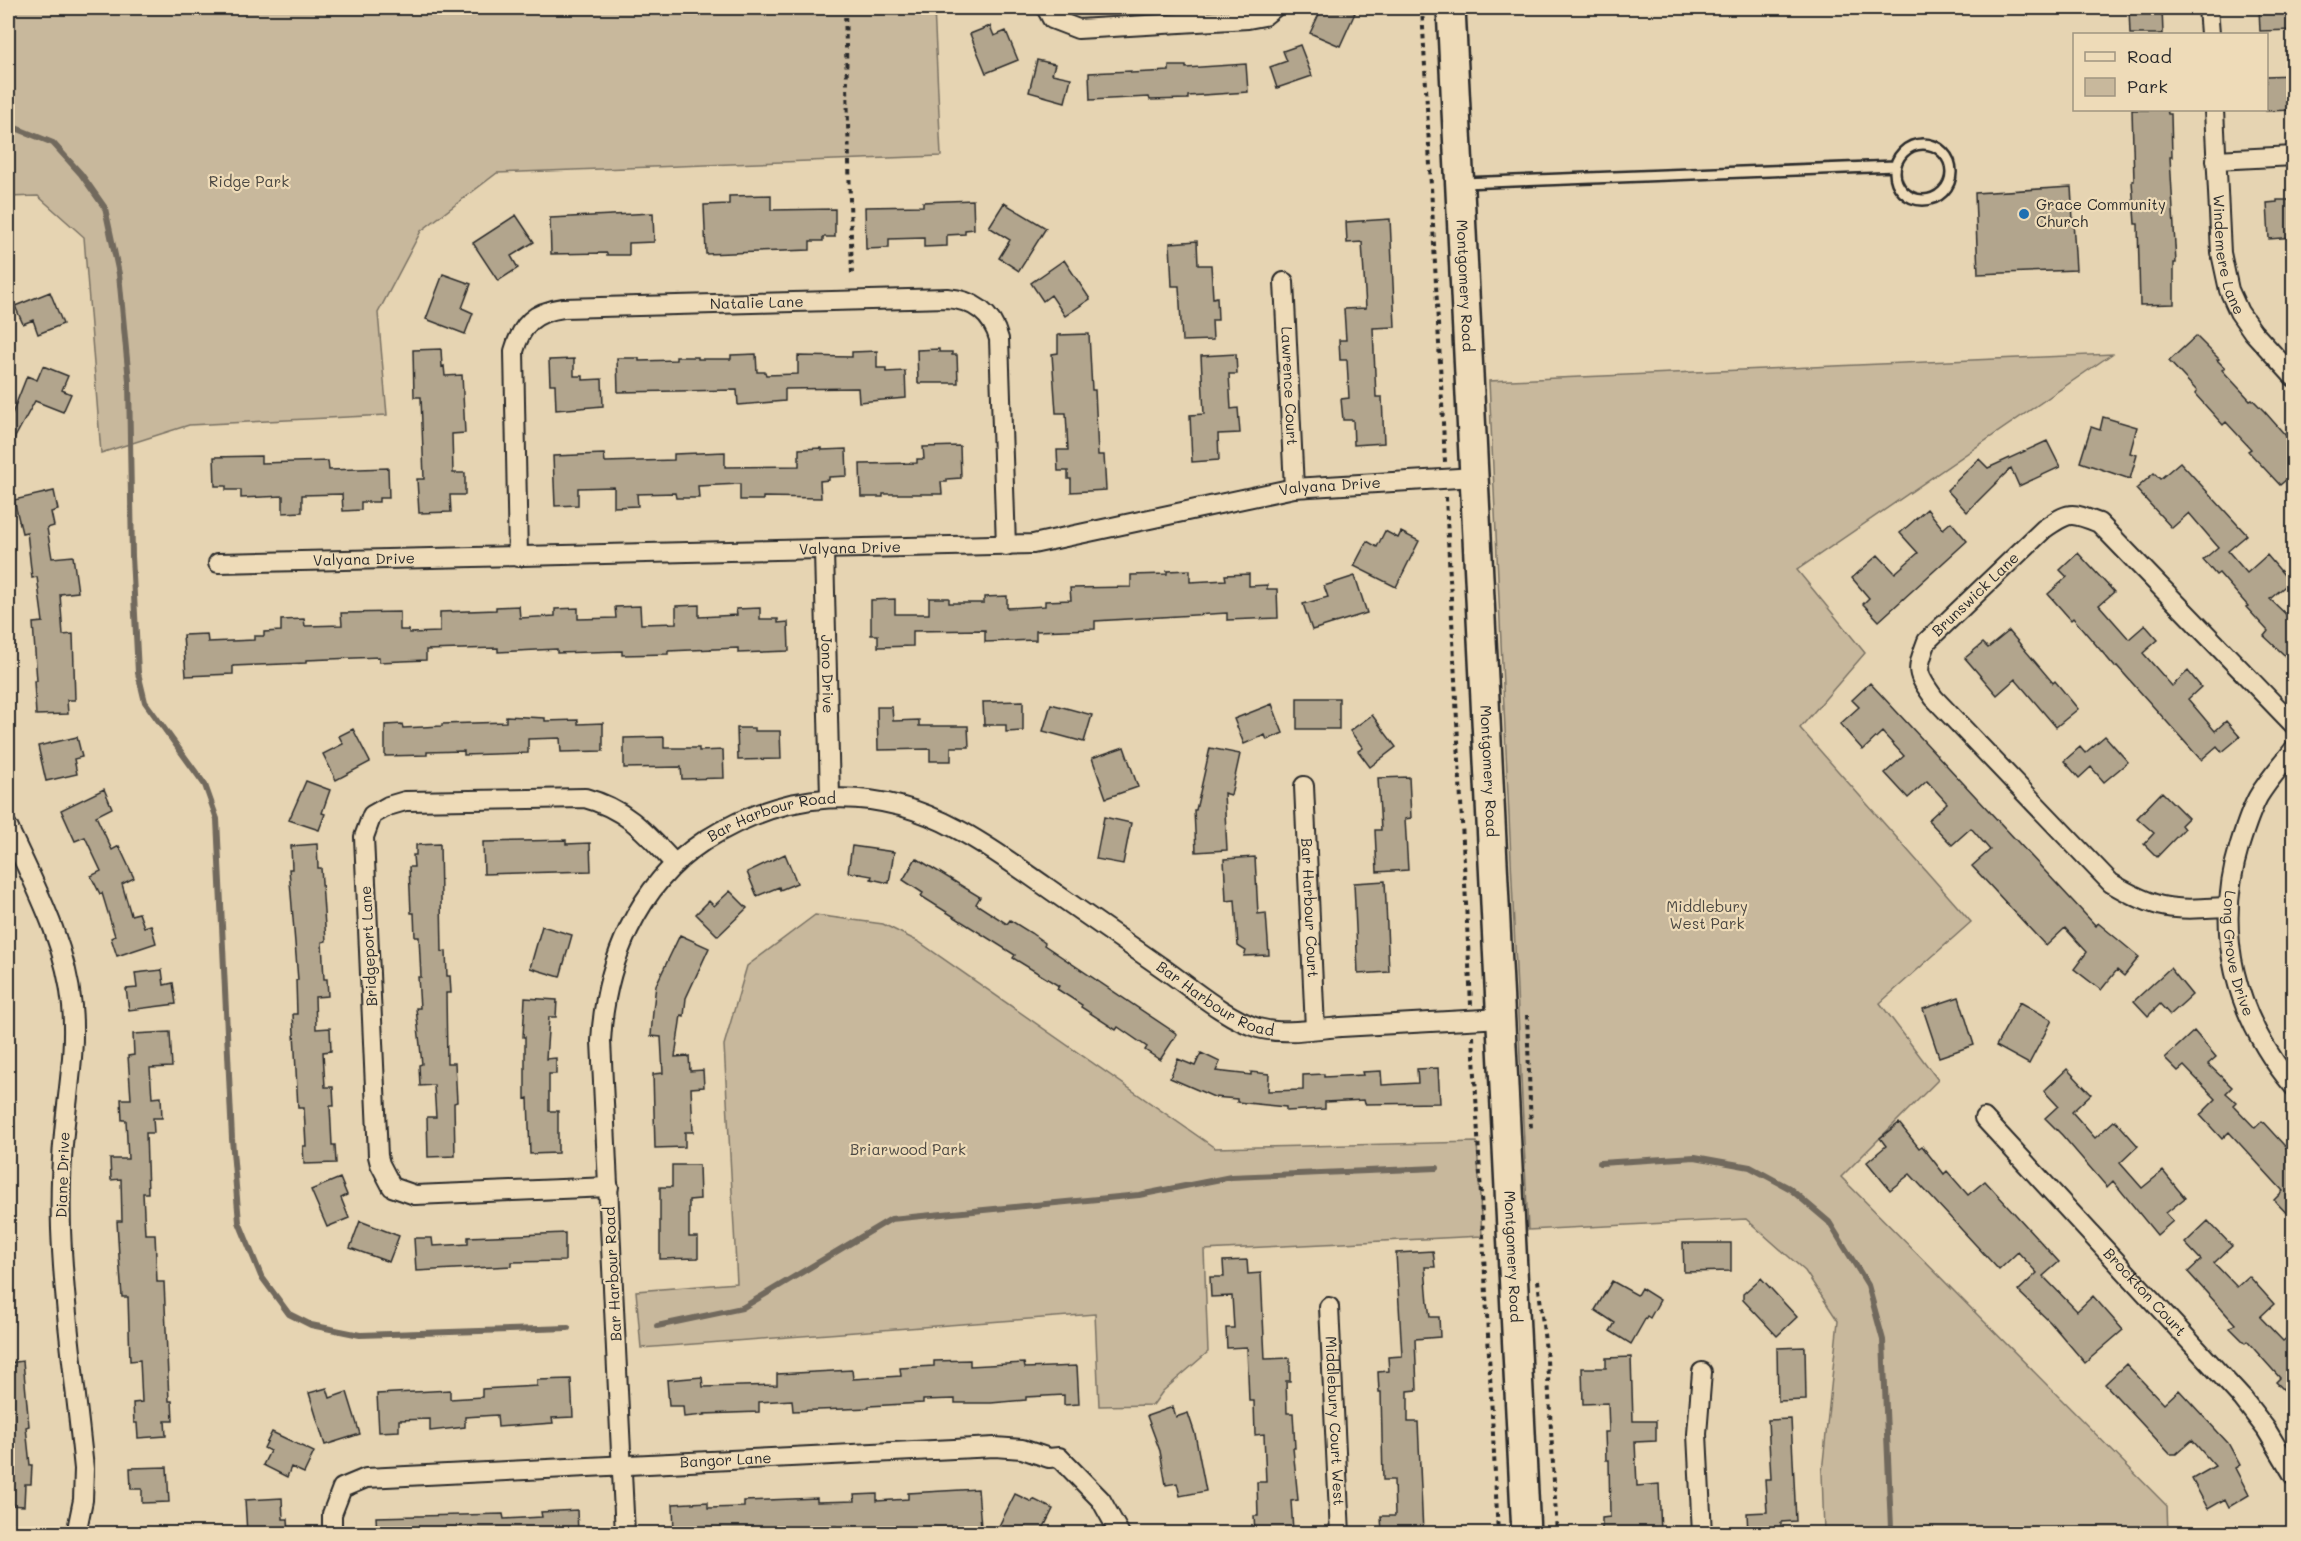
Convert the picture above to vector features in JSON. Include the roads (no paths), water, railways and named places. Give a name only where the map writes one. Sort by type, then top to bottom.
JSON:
[{"type":"street","points":[[1046,8],[1052,19],[1078,29],[1248,19],[1264,16],[1274,8]]},
{"type":"street","name":"Montgomery Road","points":[[1451,8],[1475,477],[1514,1016],[1526,1533]]},
{"type":"street","points":[[2208,8],[2210,33]]},
{"type":"street","name":"Windemere Lane","points":[[2214,111],[2221,253],[2229,290],[2253,332],[2294,377]]},
{"type":"street","points":[[2216,160],[2294,156]]},
{"type":"street","name":"Lawrence Court","points":[[1284,282],[1294,488]]},
{"type":"street","name":"Natalie Lane","points":[[518,558],[513,351],[527,323],[538,315],[562,308],[947,298],[968,301],[978,307],[992,322],[999,339],[1006,546]]},
{"type":"street","name":"Valyana Drive","points":[[218,563],[1006,546],[1053,541],[1294,488],[1475,477]]},
{"type":"street","name":"Brunswick Lane","points":[[2227,907],[2178,910],[2158,906],[2139,900],[2111,883],[1934,698],[1919,675],[1918,666],[1927,641],[2044,529],[2060,518],[2076,514],[2099,523],[2294,725]]},
{"type":"street","name":"Jono Drive","points":[[824,550],[830,797]]},
{"type":"street","name":"Long Grove Drive","points":[[2294,749],[2258,797],[2246,824],[2236,858],[2227,907],[2232,959],[2242,1000],[2258,1037],[2276,1066],[2294,1087]]},
{"type":"street","name":"Bar Harbour Court","points":[[1304,786],[1315,1029]]},
{"type":"street","name":"Bar Harbour Road","points":[[625,1533],[601,1041],[606,992],[622,942],[635,916],[652,892],[675,864],[698,845],[726,828],[755,814],[792,803],[830,797],[891,804],[923,814],[955,828],[993,850],[1243,1022],[1271,1031],[1514,1016]]},
{"type":"street","name":"Bridgeport Lane","points":[[609,1187],[415,1195],[392,1187],[378,1156],[364,837],[372,815],[388,806],[405,801],[585,798],[601,802],[623,813],[642,829],[675,864]]},
{"type":"street","name":"Diane Drive","points":[[8,827],[57,936],[69,982],[72,1004],[74,1032],[62,1162],[61,1227],[84,1469],[82,1500],[76,1533]]},
{"type":"street","name":"Brockton Court","points":[[1984,1118],[2242,1399],[2266,1429],[2294,1476]]},
{"type":"street","name":"Middlebury Court West","points":[[1329,1307],[1340,1533]]},
{"type":"street","points":[[1702,1372],[1697,1434],[1702,1533]]},
{"type":"street","name":"Bangor Lane","points":[[332,1533],[332,1514],[342,1488],[366,1478],[983,1447],[1022,1449],[1049,1458],[1059,1457],[1101,1500],[1120,1533]]},
{"type":"lane","points":[[1919,143],[1928,144],[1936,146],[1949,159],[1952,177],[1943,192],[1927,200],[1910,197],[1897,184],[1894,166],[1903,151],[1919,143]]},
{"type":"lane","points":[[1460,183],[1894,166]]},
{"type":"waterway","points":[[8,125],[53,143],[81,174],[105,208],[119,274],[129,381],[132,556],[138,673],[145,702],[205,785],[217,819],[232,1139],[239,1222],[261,1276],[289,1314],[311,1325],[360,1335],[568,1328]]},
{"type":"waterway","points":[[1600,1163],[1695,1157],[1750,1167],[1789,1188],[1829,1222],[1868,1285],[1883,1340],[1891,1528]]},
{"type":"waterway","points":[[657,1326],[742,1308],[891,1219],[1139,1195],[1231,1177],[1437,1168]]},
{"type":"place","name":"Grace Community Church","points":[[2024,214]]},
{"type":"park label","name":"Ridge Park","points":[[249,182]]},
{"type":"park label","name":"Middlebury West Park","points":[[1707,916]]},
{"type":"park label","name":"Briarwood Park","points":[[908,1150]]}]
